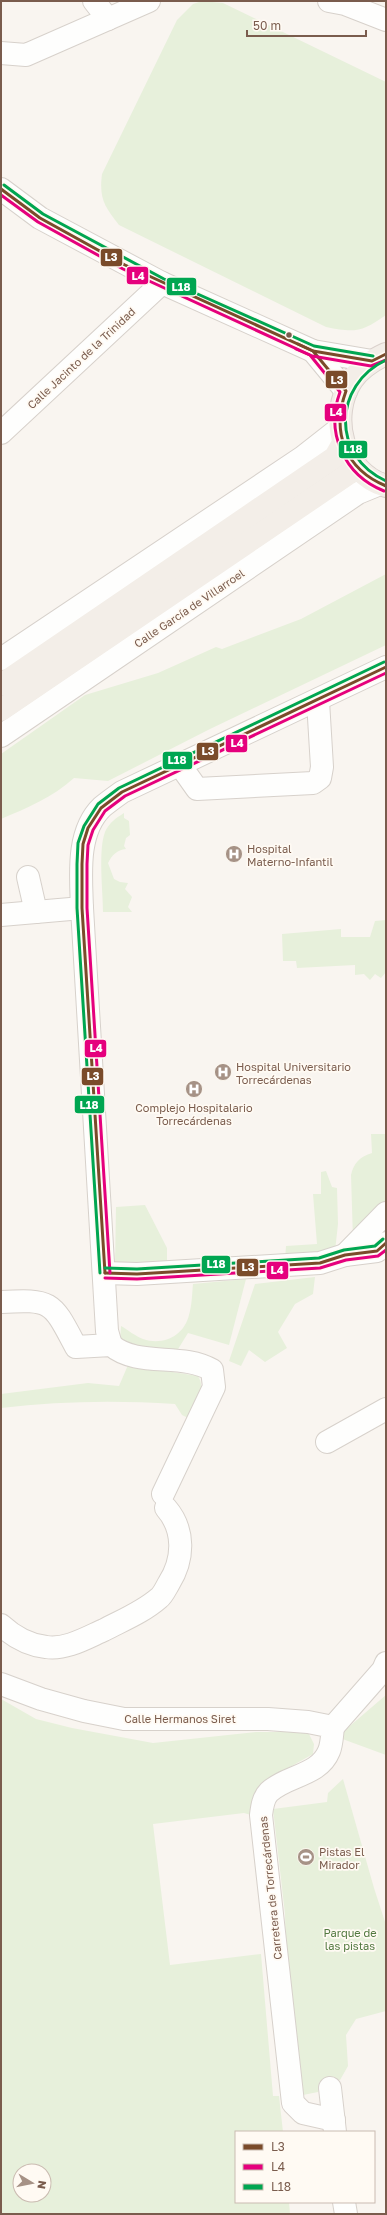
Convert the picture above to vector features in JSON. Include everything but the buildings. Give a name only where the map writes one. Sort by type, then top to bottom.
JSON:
[{"type":"main road","points":[[1,685],[335,457],[341,435],[340,409],[346,391],[361,369],[379,358]]},
{"type":"main road","points":[[341,435],[357,468],[383,485]]},
{"type":"main road","name":"Calle García de Villarroel","points":[[1,710],[357,468]]},
{"type":"street","points":[[94,1],[108,19]]},
{"type":"street","points":[[1,53],[26,55],[149,1]]},
{"type":"street","points":[[328,1],[346,4],[386,20]]},
{"type":"street","points":[[3,194],[66,233],[162,284],[313,351],[379,358]]},
{"type":"street","name":"Calle Jacinto de la Trinidad","points":[[1,433],[162,284]]},
{"type":"street","points":[[313,351],[346,391]]},
{"type":"street","points":[[1,659],[303,456],[341,435]]},
{"type":"street","name":"Calle García de Villarroel","points":[[1,736],[358,493],[383,485]]},
{"type":"street","points":[[1,1625],[10,1634],[26,1643],[48,1648],[67,1646],[140,1612],[160,1597],[172,1579],[180,1559],[181,1542],[176,1524],[164,1501],[214,1387],[212,1370],[188,1361],[133,1356],[120,1352],[111,1345],[107,1331],[102,1221],[82,908],[83,844],[88,828],[101,808],[122,792],[386,668]]},
{"type":"street","points":[[180,765],[197,789],[313,783],[320,778],[322,767],[318,701]]},
{"type":"street","points":[[28,877],[36,912]]},
{"type":"street","points":[[1,915],[82,908]]},
{"type":"street","points":[[345,1255],[386,1214]]},
{"type":"street","points":[[105,1273],[137,1274],[320,1263],[345,1255],[377,1251],[386,1243]]},
{"type":"street","points":[[1,1302],[33,1300],[54,1309],[76,1347],[111,1345]]},
{"type":"street","points":[[327,1442],[386,1409]]},
{"type":"street","points":[[333,1726],[385,1668]]},
{"type":"street","name":"Calle Hermanos Siret","points":[[1,1684],[48,1701],[84,1711],[124,1718],[268,1719],[308,1722],[333,1726]]},
{"type":"street","name":"Carretera de Torrecárdenas","points":[[333,1726],[330,1750],[324,1762],[306,1774],[283,1783],[269,1792],[263,1802],[261,1815],[293,2103],[303,2113],[334,2126]]},
{"type":"street","points":[[330,2088],[334,2126]]},
{"type":"street","points":[[344,2203],[346,2214]]},
{"type":"green space","points":[[202,1],[223,3],[386,82],[386,315],[371,325],[358,330],[344,330],[326,327],[119,225],[106,207],[101,189],[102,174],[177,20],[193,4]]},
{"type":"green space","points":[[386,574],[386,645],[210,729],[108,781],[74,778],[49,796],[1,819],[1,754],[85,695],[158,673],[216,647],[222,649],[301,619]]},
{"type":"green space","points":[[124,813],[124,818],[129,821],[130,835],[126,838],[124,846],[126,849],[115,853],[108,863],[114,879],[120,882],[128,883],[125,889],[132,897],[128,907],[132,912],[103,912],[101,860],[103,840],[105,832],[109,826]]},
{"type":"green space","points":[[386,920],[386,972],[381,978],[375,974],[370,980],[364,974],[355,975],[355,965],[297,968],[296,961],[283,961],[282,934],[341,929],[341,937],[370,937],[375,921]]},
{"type":"green space","points":[[371,1134],[386,1134],[386,1243],[353,1240],[351,1175],[356,1163],[364,1156],[372,1153]]},
{"type":"green space","points":[[326,1171],[332,1187],[337,1188],[338,1224],[335,1251],[285,1260],[286,1246],[317,1244],[313,1194],[321,1194],[321,1172]]},
{"type":"green space","points":[[145,1205],[167,1248],[167,1262],[115,1265],[116,1207]]},
{"type":"green space","points":[[315,1277],[313,1294],[295,1304],[278,1332],[287,1348],[265,1362],[249,1350],[241,1366],[229,1361],[255,1284]]},
{"type":"green space","points":[[246,1279],[229,1345],[188,1333],[175,1354],[120,1342],[121,1326],[140,1338],[151,1341],[172,1338],[183,1329],[189,1315],[193,1284]]},
{"type":"green space","points":[[128,1365],[198,1376],[201,1392],[197,1403],[188,1418],[182,1415],[175,1404],[109,1402],[66,1403],[1,1408],[1,1394],[88,1383],[119,1386]]},
{"type":"green space","points":[[386,1695],[386,1755],[337,1737]]},
{"type":"green space","points":[[1,1699],[36,1719],[72,1728],[153,1743],[256,1732],[308,1732],[314,1744],[313,1754],[274,1776],[251,1815],[244,1813],[153,1824],[170,1965],[261,1954],[273,2096],[279,2096],[283,2131],[235,2131],[235,2203],[289,2203],[290,2214],[1,2214]]},
{"type":"green space","name":"Parque de las pistas","points":[[343,1779],[386,1925],[386,2011],[356,2019],[346,2035],[348,2066],[340,2080],[319,2082],[318,2092],[298,2096],[286,1962],[285,1914],[273,1809],[327,1802],[328,1793]]},
{"type":"transit line","name":"L18","points":[[4,185],[43,214],[164,279],[314,346],[373,356]]},
{"type":"transit line","name":"L3","points":[[1,189],[40,218],[125,265],[313,351],[346,391],[340,421],[341,435],[345,448],[351,459],[360,470],[372,479],[386,486]]},
{"type":"transit line","name":"L4","points":[[1,195],[38,222],[123,269],[310,355],[340,392],[336,407],[335,423],[341,451],[358,475],[370,484],[384,491]]},
{"type":"transit line","name":"L3","points":[[298,344],[313,351],[372,361],[386,354]]},
{"type":"transit line","name":"L4","points":[[296,349],[312,356],[371,366],[386,360]]},
{"type":"transit line","name":"L18","points":[[386,360],[369,371],[356,386],[348,403],[346,420],[348,438],[355,455],[368,470],[386,481]]},
{"type":"transit line","name":"L18","points":[[100,1273],[77,908],[78,843],[84,826],[98,804],[119,788],[384,662]]},
{"type":"transit line","name":"L3","points":[[105,1273],[82,908],[83,844],[88,828],[101,808],[122,792],[386,667]]},
{"type":"transit line","name":"L4","points":[[110,1273],[87,908],[88,845],[93,830],[105,811],[125,796],[386,673]]},
{"type":"transit line","name":"L18","points":[[105,1268],[137,1269],[319,1258],[344,1250],[375,1246],[383,1239]]},
{"type":"transit line","name":"L3","points":[[105,1273],[137,1274],[320,1263],[345,1255],[377,1251],[386,1243]]},
{"type":"transit line","name":"L4","points":[[105,1278],[137,1279],[320,1268],[346,1260],[378,1256],[386,1250]]},
{"type":"place","name":"Hospital Materno-Infantil","points":[[234,854]]},
{"type":"place","name":"Hospital Universitario Torrecárdenas","points":[[223,1072]]},
{"type":"place","name":"Complejo Hospitalario Torrecárdenas","points":[[194,1089]]},
{"type":"place","name":"Pistas El Mirador","points":[[306,1857]]}]
